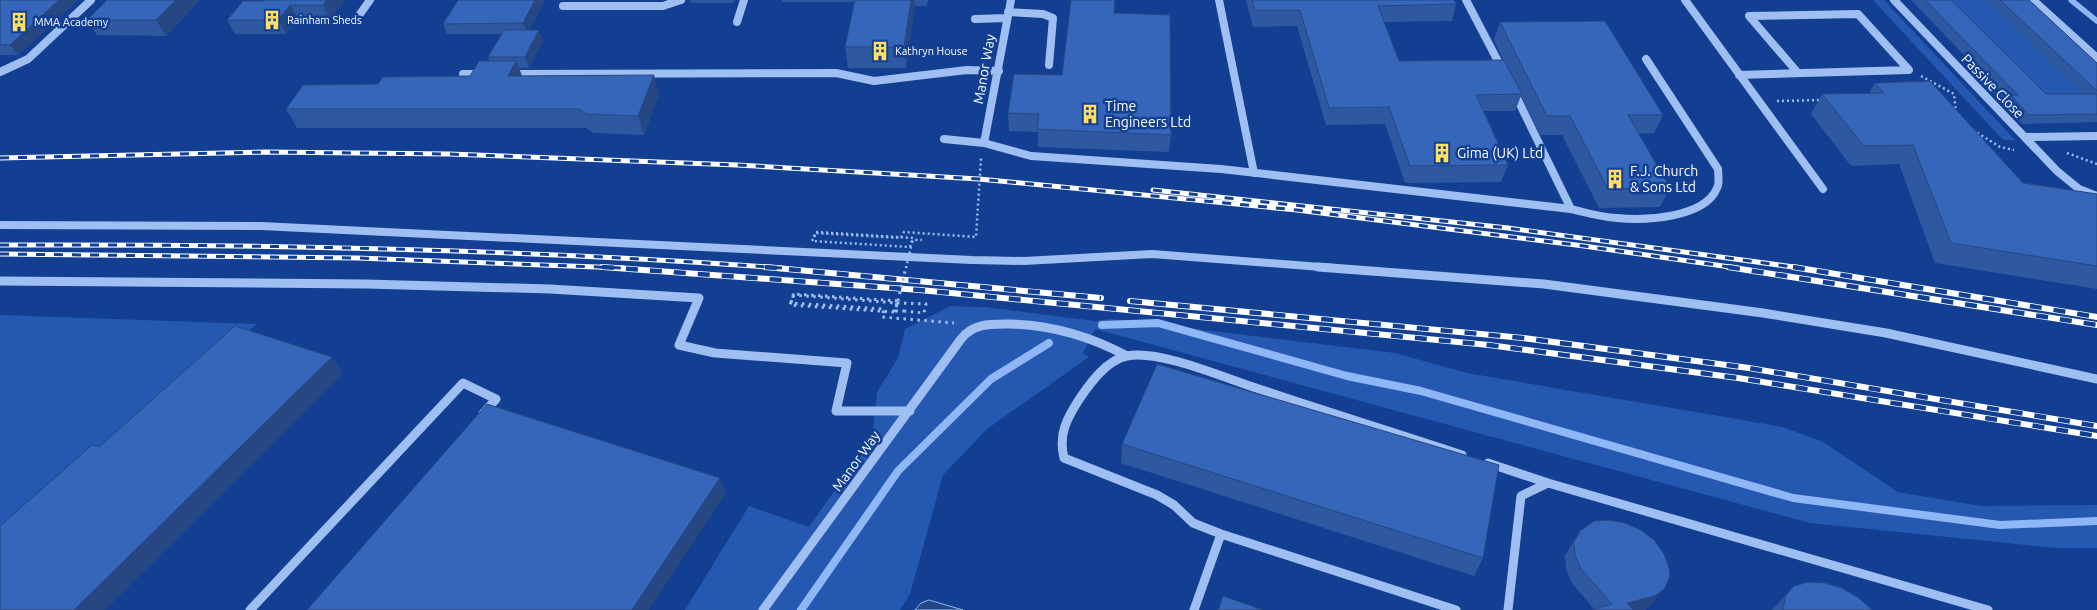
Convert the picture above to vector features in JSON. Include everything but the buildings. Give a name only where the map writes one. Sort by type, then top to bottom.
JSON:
[{"type":"street","points":[[0,72],[28,59],[92,0]]},
{"type":"street","points":[[360,14],[370,0]]},
{"type":"street","points":[[563,6],[663,6],[681,0]]},
{"type":"street","points":[[737,22],[744,0]]},
{"type":"street","name":"Manor Way","points":[[984,143],[1011,0]]},
{"type":"street","points":[[1219,0],[1254,173]]},
{"type":"street","name":"Passive Close","points":[[1894,0],[2025,137],[2097,136]]},
{"type":"street","points":[[2033,0],[2097,58]]},
{"type":"street","points":[[1468,1],[1506,77]]},
{"type":"street","points":[[975,18],[1043,14],[1053,18],[1049,65]]},
{"type":"street","points":[[1798,73],[1749,16],[1858,14],[1909,70]]},
{"type":"street","points":[[944,138],[984,143],[1031,156],[1254,173],[1571,209],[1607,218],[1642,218],[1680,214],[1704,204],[1717,189],[1718,170],[1646,59]]},
{"type":"street","points":[[502,74],[836,73],[874,81],[967,70],[999,71]]},
{"type":"street","points":[[1739,75],[1909,70]]},
{"type":"street","points":[[463,74],[493,74]]},
{"type":"street","points":[[1739,75],[1822,189]]},
{"type":"street","points":[[1511,86],[1571,209]]},
{"type":"street","points":[[2025,137],[2057,171],[2079,189],[2097,196]]},
{"type":"street","points":[[0,225],[261,226],[972,260],[1024,261],[1152,254],[1544,284],[1886,333],[2097,379]]},
{"type":"street","points":[[0,281],[366,284],[550,289],[699,298],[679,345],[715,353],[847,363],[836,412],[910,411]]},
{"type":"street","points":[[971,328],[992,324],[1026,324],[1065,330],[1105,344],[1127,356],[1149,357],[1198,369],[1548,483],[1988,610]]},
{"type":"street","name":"Manor Way","points":[[763,610],[961,339],[971,328]]},
{"type":"street","points":[[1127,356],[1105,368],[1090,382],[1073,409],[1061,440],[1064,458],[1157,495],[1174,505],[1193,523],[1221,534],[1456,610]]},
{"type":"street","points":[[250,610],[463,383],[496,399],[476,422]]},
{"type":"street","points":[[1508,610],[1521,496],[1548,483]]},
{"type":"street","points":[[1194,610],[1221,534]]},
{"type":"lane","points":[[1685,0],[1739,75]]},
{"type":"path","points":[[1909,70],[1954,94],[1957,121]]},
{"type":"path","points":[[1759,101],[1832,100]]},
{"type":"path","points":[[1967,127],[2000,147],[2013,150],[2056,149],[2097,164]]},
{"type":"path","points":[[901,238],[904,232],[976,237],[982,157]]},
{"type":"path","points":[[897,302],[894,312],[790,305],[794,294],[897,302],[902,303],[926,304],[924,313],[895,311],[896,306],[897,302],[910,247],[913,238],[816,232],[812,241],[910,247]]},
{"type":"path","points":[[910,247],[913,240],[922,240]]},
{"type":"path","points":[[897,302],[793,295],[791,303],[884,309],[882,317],[948,321],[971,328]]},
{"type":"shaded area","points":[[1873,0],[1884,0],[2015,140],[2003,140]]},
{"type":"shaded area","points":[[1937,0],[1985,0],[2097,103],[2004,104],[1992,92],[2023,91]]},
{"type":"shaded area","points":[[951,306],[984,307],[1095,321],[1113,319],[1395,353],[1467,373],[1783,427],[1823,442],[1898,492],[1981,506],[2097,505],[2097,548],[2055,548],[1810,523],[1095,329],[1083,353],[1089,357],[987,429],[943,475],[910,594],[900,610],[685,610],[749,506],[809,527],[872,437],[877,392],[898,358],[905,329]]},
{"type":"shaded area","points":[[0,315],[257,324],[0,540]]},
{"type":"shaded area","points":[[929,600],[963,610],[915,610],[921,603]]},
{"type":"waterway","points":[[2071,0],[2097,21]]},
{"type":"waterway","points":[[1102,325],[1158,323],[1347,376],[1421,391],[1793,498],[2000,525],[2097,521]]},
{"type":"waterway","points":[[801,610],[898,471],[991,379],[1049,343]]},
{"type":"railway","points":[[0,158],[267,152],[449,154],[737,165],[979,179],[1297,210],[1584,246],[1737,268]]},
{"type":"railway","points":[[1153,190],[1508,228],[1801,268]]},
{"type":"railway","points":[[0,245],[196,245],[391,249],[587,256],[782,268]]},
{"type":"railway","points":[[0,254],[357,258],[607,267]]},
{"type":"railway","points":[[602,267],[607,267]]},
{"type":"railway","points":[[607,267],[624,268]]},
{"type":"railway","points":[[607,267],[920,290],[1489,345],[1738,378],[2097,436]]},
{"type":"railway","points":[[765,267],[1101,298]]},
{"type":"railway","points":[[1728,267],[2097,325]]},
{"type":"railway","points":[[1793,267],[2097,317]]},
{"type":"railway","points":[[1130,301],[1523,338],[1749,368],[2097,426]]},
{"type":"place","name":"Rainham Sheds","points":[[272,20]]},
{"type":"place","name":"MMA Academy","points":[[19,22]]},
{"type":"place","name":"Kathryn House","points":[[880,51]]},
{"type":"place","name":"Time Engineers Ltd","points":[[1090,114]]},
{"type":"place","name":"Gima (UK) Ltd","points":[[1442,153]]},
{"type":"place","name":"F.J. Church & Sons Ltd","points":[[1615,179]]}]
